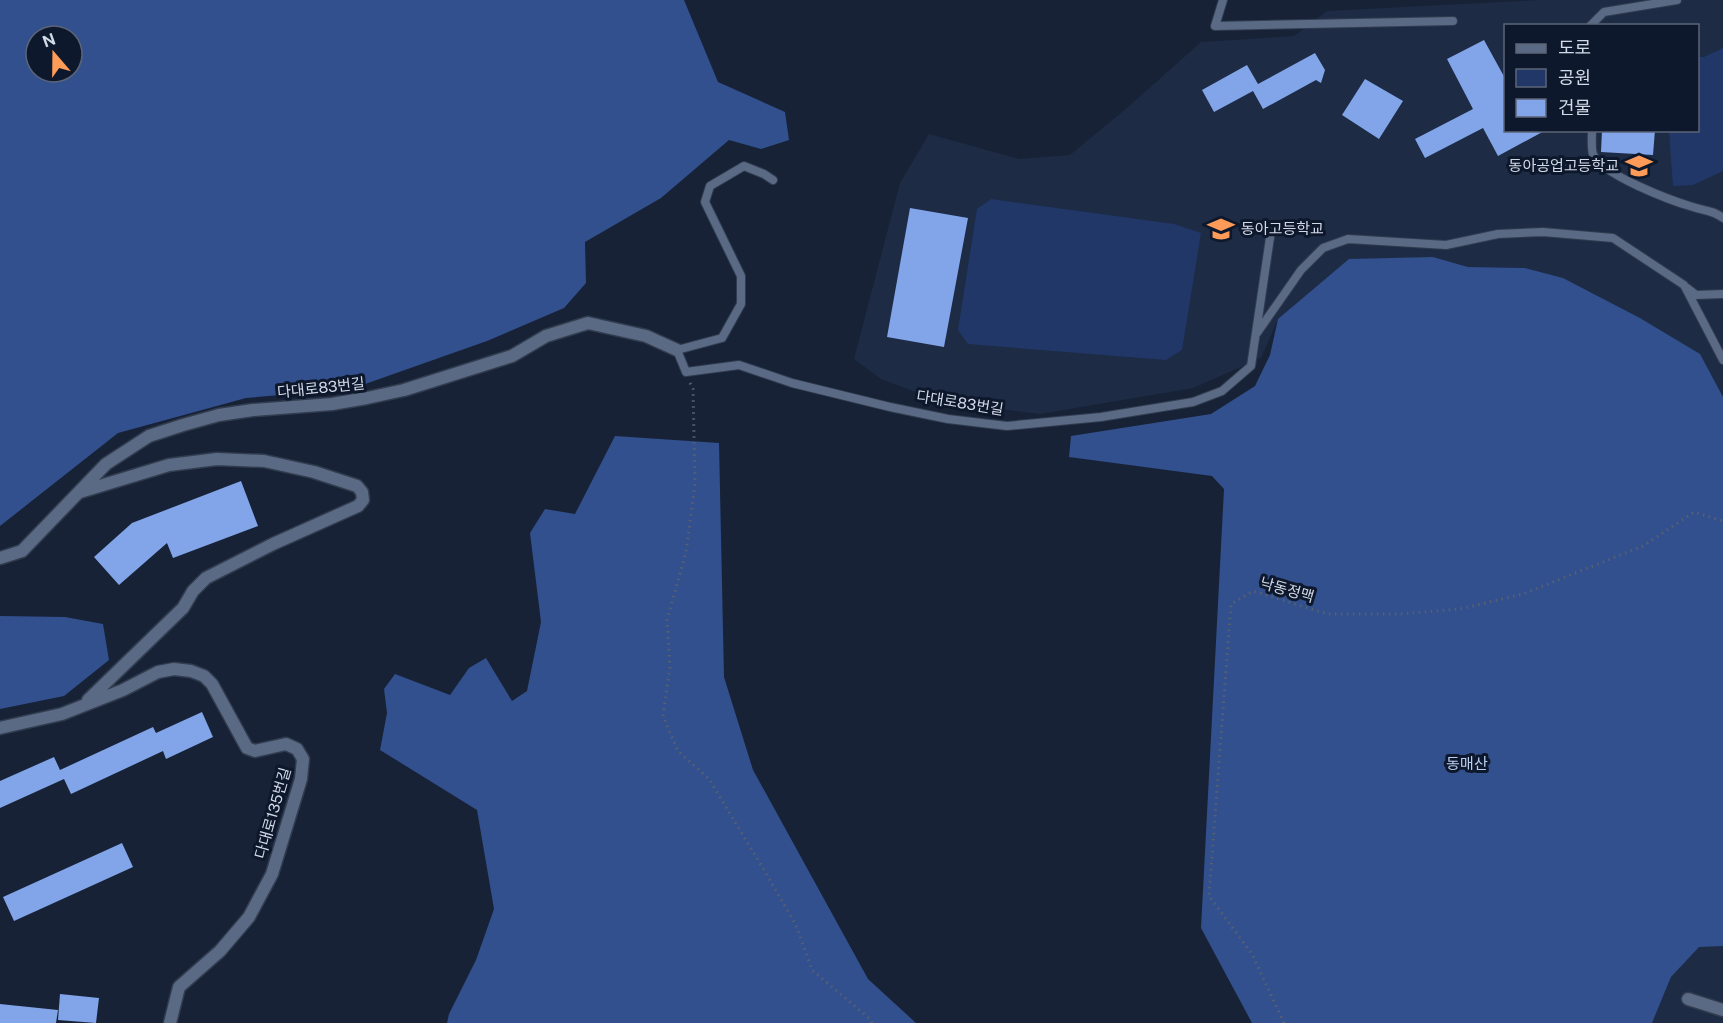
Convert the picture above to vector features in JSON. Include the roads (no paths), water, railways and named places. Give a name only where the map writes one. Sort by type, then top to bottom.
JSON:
[{"type":"street","name":"다대로83번길","points":[[0,558],[22,551],[106,464],[149,436],[183,425],[219,415],[332,404],[404,390],[512,356],[546,336],[588,323],[646,336],[677,350]]},
{"type":"street","points":[[78,493],[169,465],[218,459],[264,461],[314,472],[357,486],[362,492],[363,500],[358,507],[273,544],[206,578],[193,591],[183,608],[84,704]]},
{"type":"street","name":"다대로135번길","points":[[0,728],[62,714],[123,690],[158,672],[174,669],[191,671],[204,676],[212,684],[247,748],[255,751],[286,744],[297,749],[303,759],[301,779],[272,874],[249,917],[220,951],[179,987],[170,1023]]},
{"type":"street","points":[[1688,999],[1723,1010]]},
{"type":"lane","points":[[1223,0],[1215,26],[1453,21]]},
{"type":"lane","points":[[1592,24],[1604,12],[1677,0]]},
{"type":"lane","points":[[1592,132],[1593,153],[1603,166],[1654,193],[1694,208],[1720,210],[1723,218]]},
{"type":"lane","points":[[677,350],[722,338],[741,304],[741,276],[705,202],[710,186],[744,166],[773,180]]},
{"type":"lane","name":"다대로83번길","points":[[677,350],[686,372],[740,364],[792,383],[890,407],[948,419],[1007,426],[1101,417],[1193,402],[1222,391],[1251,366],[1271,231]]},
{"type":"lane","points":[[1256,334],[1301,270],[1323,248],[1348,238],[1446,245],[1498,234],[1543,232],[1613,238],[1684,285],[1695,296],[1723,294]]},
{"type":"lane","points":[[1684,285],[1723,360]]},
{"type":"place","name":"동아공업고등학교","points":[[1639,166]]},
{"type":"place","name":"동아고등학교","points":[[1221,229]]},
{"type":"park label","name":"동매산","points":[[1467,764]]}]
